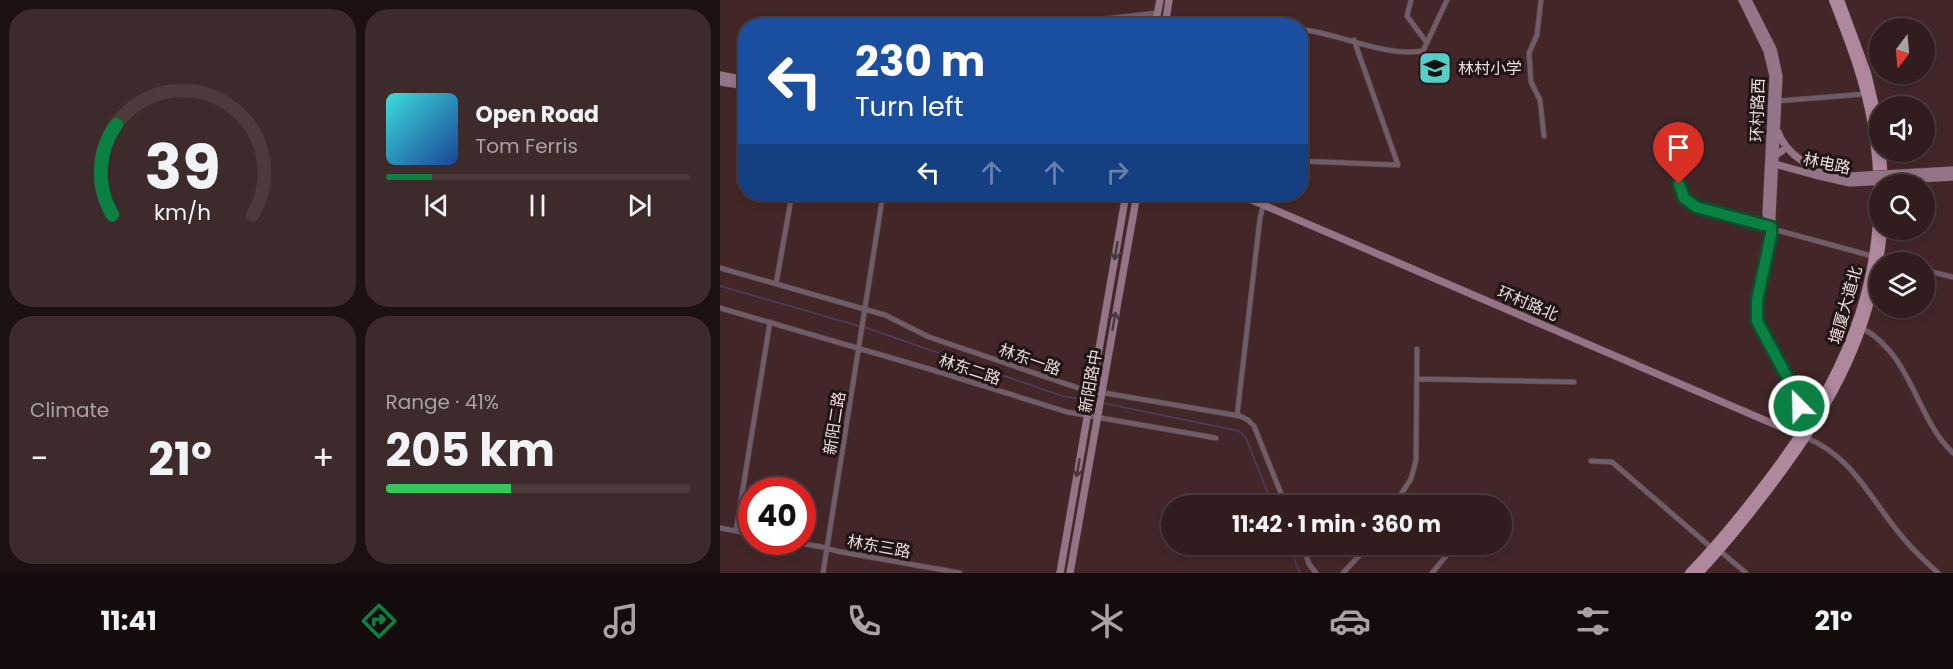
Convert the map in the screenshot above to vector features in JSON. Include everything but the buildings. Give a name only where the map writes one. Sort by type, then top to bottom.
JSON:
[{"type":"main road","points":[[1156,18],[1160,0]]},
{"type":"main road","points":[[1166,18],[1169,0]]},
{"type":"main road","name":"环村路西","points":[[1742,0],[1762,38],[1771,63],[1777,159]]},
{"type":"main road","name":"环村路西","points":[[1749,0],[1773,50],[1779,76],[1777,159],[1766,214],[1771,227],[1771,235],[1757,300],[1757,321],[1786,375],[1796,402],[1813,415]]},
{"type":"main road","name":"塘厦大道北","points":[[1833,0],[1865,94],[1873,134],[1877,168],[1876,252]]},
{"type":"main road","points":[[1840,0],[1867,73],[1872,96]]},
{"type":"main road","points":[[720,75],[738,78]]},
{"type":"main road","points":[[720,82],[738,85]]},
{"type":"main road","name":"林电路","points":[[1777,128],[1779,136],[1792,152],[1815,172],[1856,176],[1953,170]]},
{"type":"main road","points":[[1777,159],[1792,152]]},
{"type":"main road","name":"林电路","points":[[1777,159],[1839,182],[1953,177]]},
{"type":"main road","name":"新阳路中","points":[[1060,573],[1125,201]]},
{"type":"main road","name":"新阳路中","points":[[1070,573],[1136,201]]},
{"type":"main road","name":"环村路北","points":[[1256,201],[1803,436]]},
{"type":"main road","name":"塘厦大道北","points":[[1803,436],[1848,348],[1869,282]]},
{"type":"main road","name":"塘厦大道北","points":[[1699,573],[1830,400],[1845,371],[1862,328],[1869,293]]},
{"type":"main road","name":"塘厦大道北","points":[[1689,573],[1716,550]]},
{"type":"street","points":[[1411,0],[1407,16],[1427,43]]},
{"type":"street","points":[[1308,31],[1396,52],[1423,51],[1448,0]]},
{"type":"street","points":[[1541,0],[1537,35],[1529,53],[1531,82],[1540,100],[1544,136]]},
{"type":"street","points":[[1119,18],[1157,14]]},
{"type":"street","points":[[1308,161],[1398,165],[1354,40]]},
{"type":"street","points":[[1778,101],[1865,94]]},
{"type":"street","points":[[1677,135],[1674,170],[1684,198],[1690,204],[1703,210],[1869,256]]},
{"type":"street","points":[[777,284],[791,201]]},
{"type":"street","name":"新阳二路","points":[[823,573],[882,201]]},
{"type":"street","points":[[1265,201],[1260,218],[1237,416],[1248,420],[1254,426],[1282,495]]},
{"type":"street","name":"林东一路","points":[[720,268],[891,318],[929,337],[1091,394],[1237,416]]},
{"type":"street","points":[[1935,273],[1953,277]]},
{"type":"street","name":"林东二路","points":[[720,308],[1067,412],[1088,413],[1216,438]]},
{"type":"street","points":[[720,528],[736,531],[770,322]]},
{"type":"street","points":[[1862,328],[1881,340],[1890,350],[1904,370],[1942,443],[1953,453]]},
{"type":"street","points":[[1400,495],[1411,479],[1416,460],[1417,349]]},
{"type":"street","points":[[1418,379],[1574,382]]},
{"type":"street","points":[[1803,436],[1828,448],[1843,460],[1904,540],[1938,573]]},
{"type":"street","points":[[1591,461],[1612,462],[1746,573]]},
{"type":"street","name":"林东三路","points":[[816,546],[960,573]]},
{"type":"street","points":[[1306,555],[1316,573]]},
{"type":"street","points":[[1344,573],[1360,555]]},
{"type":"street","points":[[1432,573],[1447,555]]},
{"type":"waterway","points":[[720,286],[859,326]]},
{"type":"waterway","points":[[864,327],[1062,396],[1087,400]]},
{"type":"waterway","points":[[1103,403],[1239,431],[1246,438],[1269,495]]},
{"type":"waterway","points":[[1293,555],[1300,573]]},
{"type":"place","name":"林村小学","points":[[1435,68]]},
{"type":"route","points":[[1679,184],[1684,198],[1696,207],[1771,227],[1757,300],[1757,321],[1786,375],[1799,406]]}]
